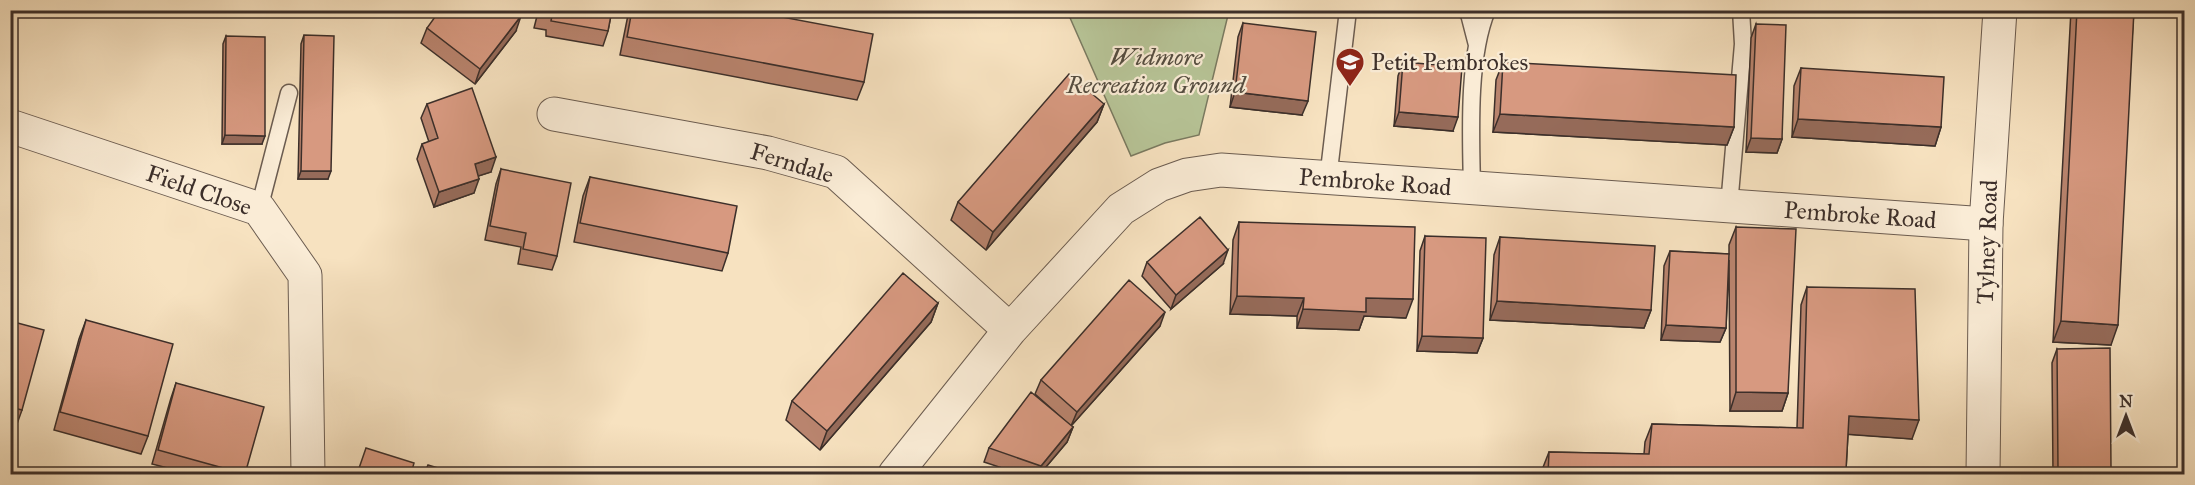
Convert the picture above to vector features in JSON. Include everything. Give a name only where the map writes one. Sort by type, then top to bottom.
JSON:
[{"type":"street","name":"Tylney Road","points":[[1983,474],[1986,224],[2000,10]]},
{"type":"street","name":"Ferndale","points":[[554,114],[768,153],[836,172],[1010,330]]},
{"type":"street","name":"Field Close","points":[[10,126],[259,209],[305,275],[308,474]]},
{"type":"street","name":"Pembroke Road","points":[[895,474],[1010,330],[1122,209],[1159,185],[1187,175],[1221,170],[1986,224]]},
{"type":"lane","points":[[1328,179],[1347,10]]},
{"type":"lane","points":[[1465,10],[1478,46]]},
{"type":"lane","points":[[1472,189],[1471,126],[1478,46],[1487,10]]},
{"type":"lane","points":[[1729,206],[1743,44],[1741,10]]},
{"type":"lane","points":[[259,209],[289,93]]},
{"type":"green space","name":"Widmore Recreation Ground","points":[[1067,11],[1229,11],[1199,135],[1165,143],[1131,156]]},
{"type":"building","points":[[440,10],[513,10],[521,16],[480,69],[427,28]]},
{"type":"building","points":[[540,10],[612,10],[608,31],[551,21],[552,16],[540,14]]},
{"type":"building","points":[[632,10],[745,10],[873,34],[864,82],[627,37]]},
{"type":"building","points":[[2077,10],[2134,10],[2118,325],[2061,321]]},
{"type":"building","points":[[1243,23],[1316,32],[1308,101],[1235,92]]},
{"type":"building","points":[[1756,24],[1786,25],[1782,139],[1751,138]]},
{"type":"building","points":[[304,35],[334,36],[331,171],[301,171]]},
{"type":"building","points":[[226,36],[265,37],[265,136],[225,135]]},
{"type":"building","points":[[1403,62],[1462,67],[1458,117],[1399,112]]},
{"type":"building","points":[[1503,62],[1736,75],[1734,127],[1500,114]]},
{"type":"building","points":[[1801,68],[1944,77],[1941,127],[1798,119]]},
{"type":"building","points":[[1069,74],[1104,104],[993,232],[958,202]]},
{"type":"building","points":[[472,88],[496,157],[475,164],[479,179],[439,192],[422,144],[438,138],[427,104]]},
{"type":"building","points":[[501,169],[571,183],[557,256],[523,249],[526,233],[490,226]]},
{"type":"building","points":[[590,177],[737,206],[728,253],[580,223]]},
{"type":"building","points":[[1200,217],[1228,250],[1176,295],[1147,262]]},
{"type":"building","points":[[1239,222],[1415,227],[1413,299],[1366,298],[1366,312],[1303,309],[1304,298],[1237,296]]},
{"type":"building","points":[[1736,227],[1796,229],[1788,393],[1736,392]]},
{"type":"building","points":[[1425,236],[1486,238],[1483,338],[1422,336]]},
{"type":"building","points":[[1500,237],[1655,246],[1651,310],[1497,301]]},
{"type":"building","points":[[1670,251],[1729,254],[1726,328],[1666,325]]},
{"type":"building","points":[[903,273],[938,303],[827,431],[792,401]]},
{"type":"building","points":[[1129,280],[1165,312],[1077,412],[1041,380]]},
{"type":"building","points":[[1807,287],[1915,289],[1919,420],[1849,416],[1846,470],[1851,474],[1548,474],[1549,452],[1649,454],[1652,424],[1803,428]]},
{"type":"building","points":[[86,320],[173,344],[148,436],[60,412]]},
{"type":"building","points":[[10,321],[44,330],[22,410],[10,407]]},
{"type":"building","points":[[2110,348],[2111,468],[2058,469],[2057,349]]},
{"type":"building","points":[[176,383],[264,407],[245,474],[158,450]]},
{"type":"building","points":[[1031,392],[1073,427],[1041,466],[989,448]]},
{"type":"building","points":[[366,448],[414,463],[411,474],[357,474]]},
{"type":"building","points":[[428,465],[458,474],[424,474]]},
{"type":"place","name":"Petit Pembrokes","points":[[1350,88]]}]
